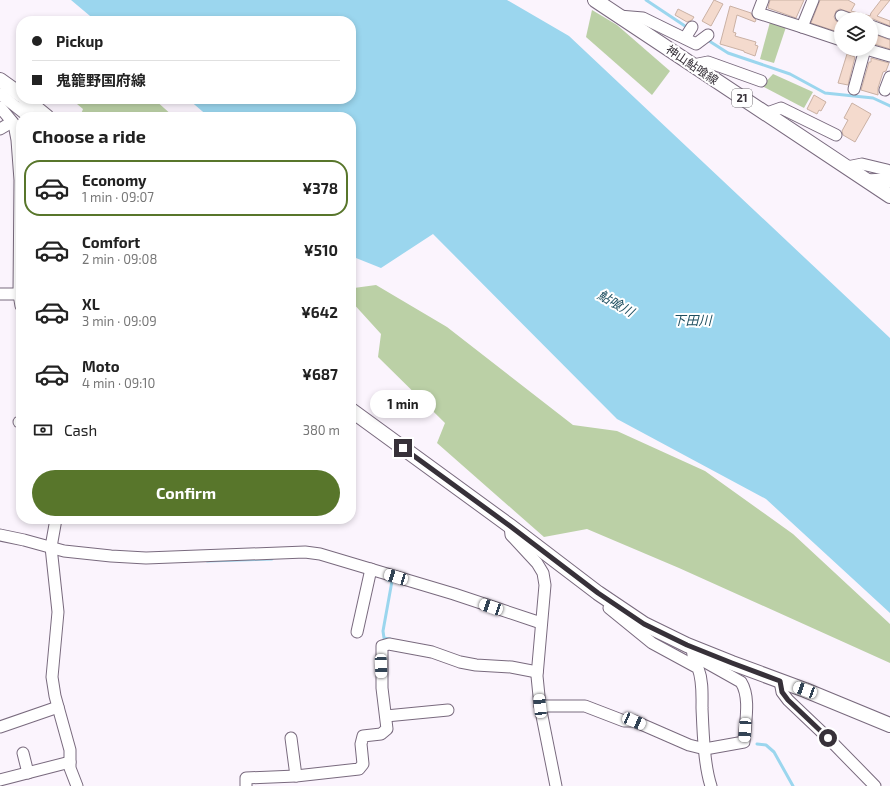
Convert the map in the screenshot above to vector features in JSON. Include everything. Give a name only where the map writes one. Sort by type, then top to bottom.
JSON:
[{"type":"main road","name":"神山鮎喰線","points":[[595,0],[890,196]]},
{"type":"main road","points":[[0,80],[16,91]]},
{"type":"main road","points":[[31,104],[41,112]]},
{"type":"main road","points":[[356,414],[595,590],[644,624],[692,647],[890,724]]},
{"type":"street","points":[[763,0],[758,13],[834,38]]},
{"type":"street","points":[[802,27],[814,0]]},
{"type":"street","points":[[619,16],[644,18],[696,44],[708,35]]},
{"type":"street","points":[[685,38],[692,27]]},
{"type":"street","points":[[878,29],[890,33]]},
{"type":"street","points":[[878,53],[890,56]]},
{"type":"street","points":[[854,89],[863,56]]},
{"type":"street","points":[[693,65],[708,62],[762,81]]},
{"type":"street","points":[[885,90],[890,77]]},
{"type":"street","points":[[0,94],[23,112]]},
{"type":"street","points":[[0,107],[14,124],[16,135]]},
{"type":"street","points":[[767,113],[781,108],[836,135]]},
{"type":"street","points":[[0,128],[12,122]]},
{"type":"street","points":[[847,167],[862,164],[890,172]]},
{"type":"street","points":[[866,180],[885,179],[890,182]]},
{"type":"street","points":[[0,294],[16,294]]},
{"type":"street","points":[[55,524],[51,547],[58,612],[52,677],[58,707],[70,750],[70,768],[77,786]]},
{"type":"street","points":[[510,526],[510,535],[537,563],[543,573],[545,585],[537,672],[540,706],[556,786]]},
{"type":"street","points":[[0,535],[64,551],[111,556],[146,558],[305,552],[320,554],[454,594],[541,623]]},
{"type":"street","points":[[357,632],[371,569]]},
{"type":"street","points":[[595,590],[597,601],[618,614],[652,643],[698,668],[701,676],[705,749],[708,776],[711,786]]},
{"type":"street","points":[[246,786],[246,778],[296,776],[359,769],[363,764],[361,744],[363,736],[381,734],[387,729],[382,688],[382,646],[388,644],[432,652],[460,662],[476,665],[510,667],[537,672]]},
{"type":"street","points":[[540,706],[585,706],[624,721],[634,721],[689,745],[705,749],[744,742],[746,706],[745,689],[741,682],[693,654],[692,647]]},
{"type":"street","points":[[780,681],[782,692],[788,700],[828,738],[874,786]]},
{"type":"street","points":[[0,727],[58,707]]},
{"type":"street","points":[[386,716],[448,710]]},
{"type":"street","points":[[291,738],[296,776]]},
{"type":"street","points":[[23,753],[28,773]]},
{"type":"street","points":[[0,780],[70,762]]},
{"type":"green space","points":[[592,10],[617,25],[670,71],[652,95],[586,37]]},
{"type":"green space","points":[[770,22],[786,27],[774,63],[760,59]]},
{"type":"green space","points":[[773,74],[813,92],[804,108],[762,86]]},
{"type":"green space","points":[[77,104],[160,104],[168,112],[82,112],[83,109]]},
{"type":"green space","points":[[376,285],[447,327],[573,425],[617,431],[705,471],[793,534],[890,624],[890,663],[679,568],[587,529],[544,537],[437,443],[445,423],[378,357],[381,334],[356,306],[356,288]]},
{"type":"water","name":"下田川","points":[[71,0],[507,0],[569,36],[890,338],[890,613],[766,499],[617,419],[433,234],[381,268],[356,258],[356,112],[203,112],[194,104],[356,104],[356,16],[90,16]]},
{"type":"building","points":[[714,0],[723,4],[711,26],[702,21]]},
{"type":"building","points":[[770,0],[804,0],[796,18],[768,8]]},
{"type":"building","points":[[820,0],[848,0],[855,4],[851,11],[855,12],[840,9],[834,12],[834,31],[811,23]]},
{"type":"building","points":[[881,0],[890,0],[878,15],[878,12],[872,12]]},
{"type":"building","points":[[730,6],[751,13],[756,20],[755,22],[737,15],[733,32],[736,33],[735,36],[756,42],[755,45],[758,46],[755,56],[720,44]]},
{"type":"building","points":[[678,9],[694,17],[692,20],[687,22],[675,15]]},
{"type":"building","points":[[878,16],[890,21],[890,26],[878,21]]},
{"type":"building","points":[[878,36],[890,40],[890,49],[878,45]]},
{"type":"building","points":[[846,56],[855,57],[848,85],[838,83]]},
{"type":"building","points":[[871,58],[889,63],[886,71],[883,72],[878,88],[878,95],[861,90]]},
{"type":"building","points":[[814,95],[826,102],[821,111],[819,110],[817,114],[807,109]]},
{"type":"building","points":[[852,103],[871,114],[855,142],[843,135],[842,131],[848,120],[844,118]]},
{"type":"waterway","points":[[646,0],[688,28]]},
{"type":"waterway","points":[[706,39],[728,53],[790,74],[825,93],[873,98],[890,106]]},
{"type":"waterway","points":[[207,561],[272,559]]},
{"type":"waterway","points":[[388,580],[392,581],[383,631],[384,638],[390,639]]},
{"type":"waterway","points":[[757,744],[766,745],[774,752],[793,786]]},
{"type":"route","points":[[403,448],[510,526],[598,593],[644,624],[687,645],[780,681],[782,692],[788,700],[828,738]]},
{"type":"water label","name":"鮎喰川","points":[[616,303]]}]
